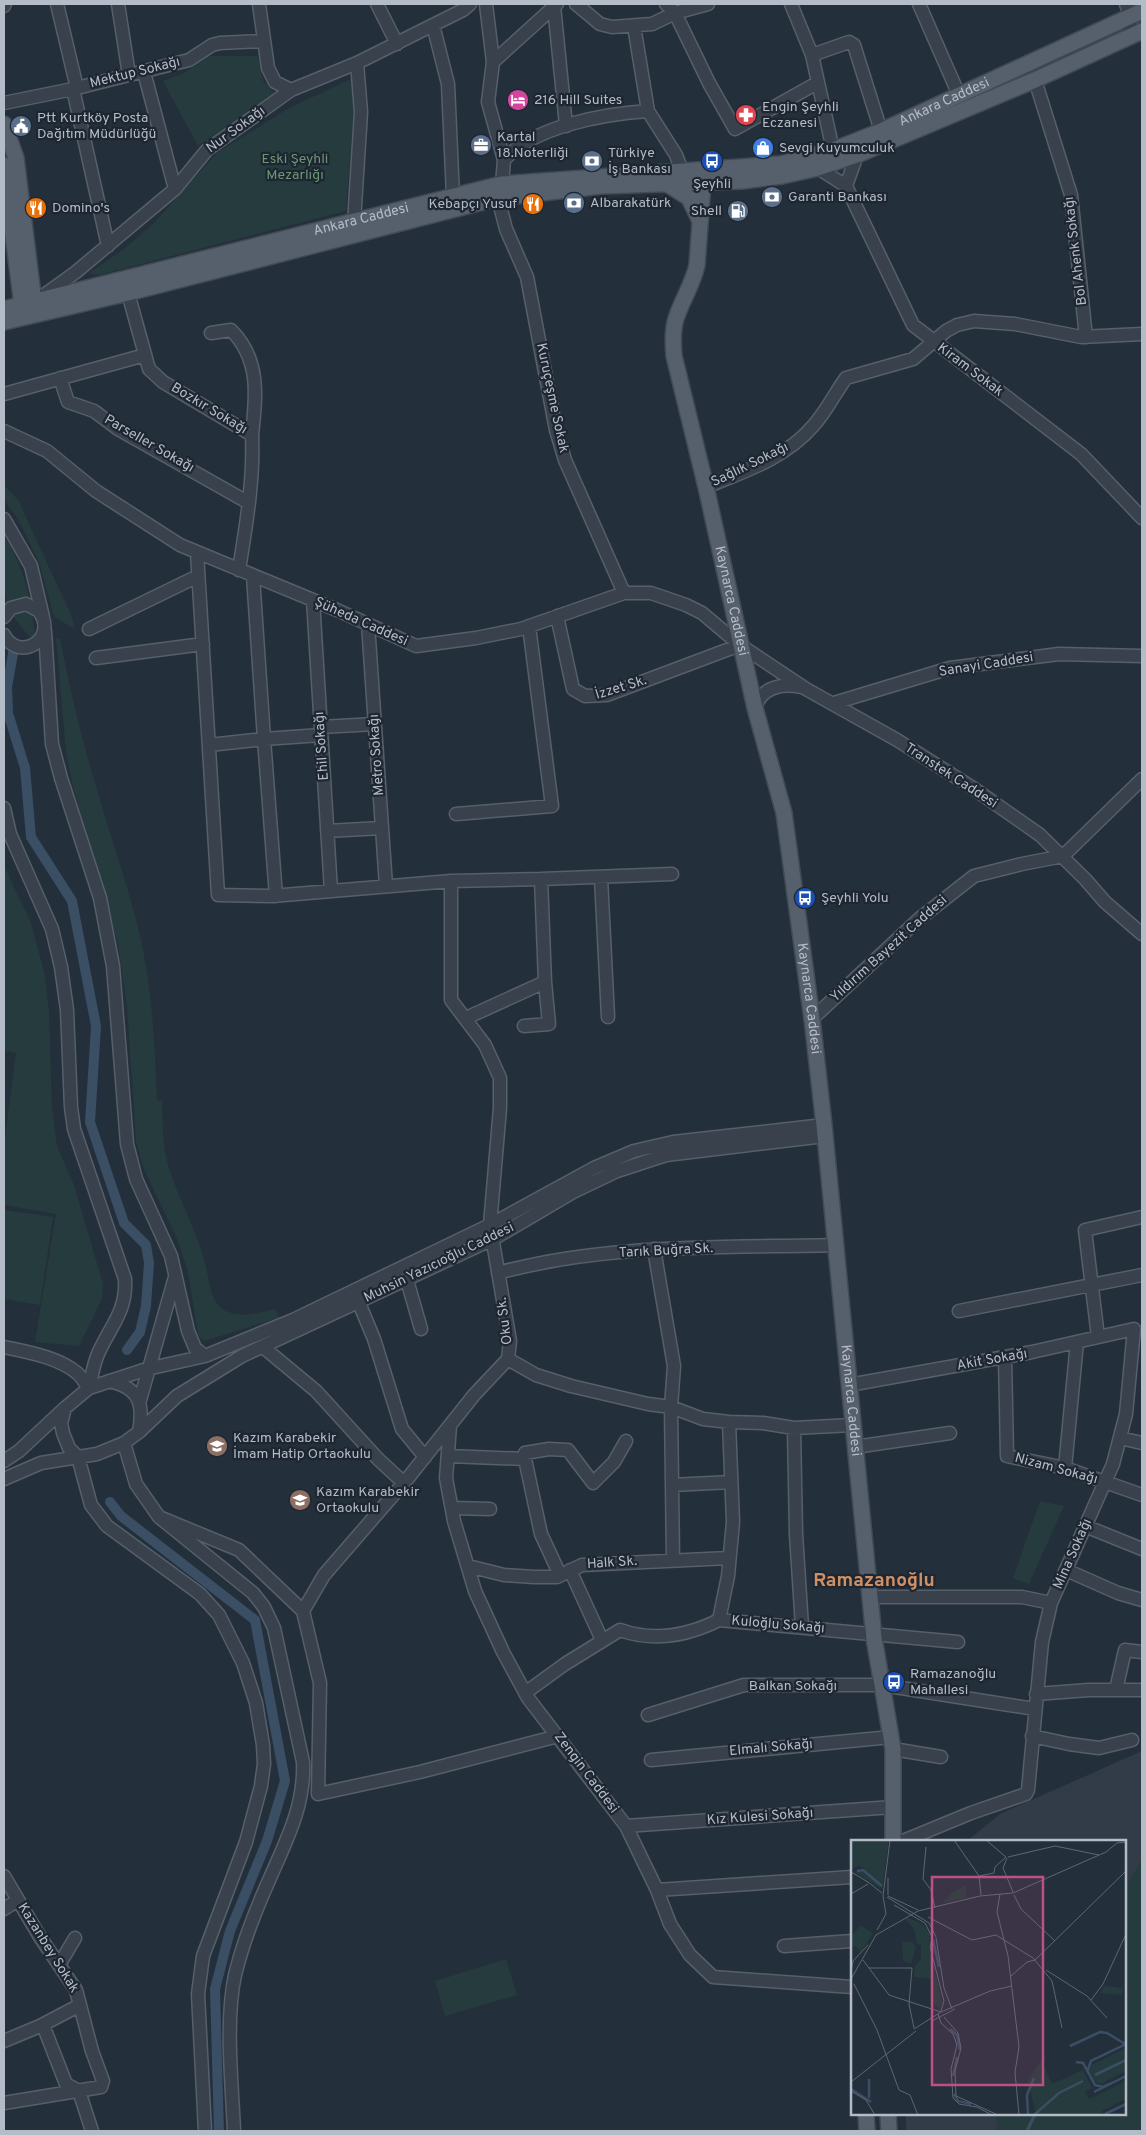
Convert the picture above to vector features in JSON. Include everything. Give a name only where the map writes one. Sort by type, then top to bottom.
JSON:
[{"type":"main road","name":"Ankara Caddesi","points":[[4,309],[29,308],[128,293],[500,191],[666,183],[781,164],[833,150],[881,131],[1133,11]]},
{"type":"main road","name":"Ankara Caddesi","points":[[4,322],[29,308],[84,288],[453,196],[682,171],[723,183],[782,176],[818,168],[857,155],[1036,80],[1135,34]]},
{"type":"main road","points":[[4,124],[16,158],[29,308]]},
{"type":"main road","points":[[4,165],[29,308]]},
{"type":"main road","name":"Kaynarca Caddesi","points":[[704,177],[701,223],[694,279],[677,314],[672,335],[674,356],[706,487],[755,708],[784,813],[812,1019],[836,1245],[873,1633],[892,1743],[893,1840]]},
{"type":"main road","points":[[666,183],[680,190],[689,198],[701,223]]},
{"type":"main road","points":[[701,223],[723,183]]},
{"type":"main road","points":[[866,2115],[867,2131]]},
{"type":"main road","points":[[888,2115],[889,2131]]},
{"type":"street","points":[[57,4],[108,246]]},
{"type":"street","points":[[118,4],[129,75]]},
{"type":"street","points":[[259,4],[271,76],[275,82],[291,90]]},
{"type":"street","points":[[377,4],[397,44]]},
{"type":"street","name":"Nur Sokağı","points":[[29,308],[108,246],[175,189],[207,150],[291,90],[397,44],[463,10],[470,4]]},
{"type":"street","points":[[486,4],[493,62],[488,102],[504,160]]},
{"type":"street","points":[[576,4],[600,24],[612,27],[652,24],[671,9],[708,4]]},
{"type":"street","points":[[791,4],[812,55],[833,150]]},
{"type":"street","points":[[919,4],[959,95]]},
{"type":"street","points":[[493,62],[555,5]]},
{"type":"street","points":[[555,5],[566,126]]},
{"type":"street","points":[[671,9],[735,129],[817,83]]},
{"type":"street","points":[[1133,11],[1135,34]]},
{"type":"street","points":[[434,24],[448,84],[453,196]]},
{"type":"street","points":[[634,26],[648,111],[676,155],[682,171]]},
{"type":"street","name":"Mektup Sokağı","points":[[4,103],[144,72],[189,60],[212,45],[220,43],[264,41]]},
{"type":"street","points":[[812,55],[849,42],[854,45],[881,131]]},
{"type":"street","points":[[354,222],[360,112],[357,62]]},
{"type":"street","points":[[144,72],[175,189]]},
{"type":"street","name":"Bol Ahenk Sokağı","points":[[1036,80],[1071,195],[1086,337]]},
{"type":"street","points":[[504,160],[513,150],[526,142],[566,126],[619,113],[648,111]]},
{"type":"street","points":[[818,168],[846,186],[857,155]]},
{"type":"street","name":"Kuruçeşme Sokak","points":[[504,160],[500,191],[506,229],[527,277],[556,430],[565,460],[624,593]]},
{"type":"street","name":"Kiram Sokak","points":[[846,186],[913,325],[1080,454],[1142,518]]},
{"type":"street","points":[[76,272],[74,282],[84,288]]},
{"type":"street","name":"Bozkır Sokağı","points":[[128,293],[148,370],[163,382],[252,435],[257,386],[250,356],[241,340],[231,330],[211,333]]},
{"type":"street","name":"Sağlık Sokağı","points":[[706,487],[751,468],[789,448],[813,426],[846,378],[913,359],[957,324],[974,321],[1015,324],[1055,334],[1086,337],[1142,334]]},
{"type":"street","points":[[4,394],[145,355]]},
{"type":"street","name":"Parseller Sokağı","points":[[60,378],[68,402],[94,411],[118,429],[249,503]]},
{"type":"street","name":"Şüheda Caddesi","points":[[4,431],[47,452],[96,491],[180,545],[313,600],[416,646],[476,638],[529,626],[624,593],[652,593],[686,605],[702,613],[740,645]]},
{"type":"street","points":[[238,570],[249,503],[253,461],[252,435]]},
{"type":"street","points":[[4,519],[30,566],[43,617],[52,744],[61,778],[100,898],[113,966],[127,1144],[136,1179],[165,1240],[176,1274],[188,1331],[195,1348],[204,1356]]},
{"type":"street","points":[[197,553],[218,896],[276,896],[451,881],[601,878],[672,874]]},
{"type":"street","points":[[89,629],[198,576]]},
{"type":"street","points":[[253,576],[276,896]]},
{"type":"street","name":"Ehil Sokağı","points":[[313,600],[331,891]]},
{"type":"street","points":[[4,617],[11,608],[26,604],[39,611],[43,617]]},
{"type":"street","name":"İzzet Sk.","points":[[557,616],[571,684],[577,693],[590,697],[623,689],[740,645]]},
{"type":"street","name":"Metro Sokağı","points":[[368,624],[386,886]]},
{"type":"street","points":[[456,814],[552,806],[529,626]]},
{"type":"street","points":[[4,635],[11,644],[24,648],[37,643],[45,631]]},
{"type":"street","points":[[96,658],[202,644]]},
{"type":"street","name":"Transtek Caddesi","points":[[740,645],[806,689],[834,703],[973,788],[1040,835],[1063,856],[1105,902],[1142,934]]},
{"type":"street","name":"Sanayi Caddesi","points":[[834,703],[950,668],[1059,654],[1142,656]]},
{"type":"street","points":[[755,708],[762,695],[775,687],[789,685],[806,689]]},
{"type":"street","points":[[209,745],[375,724]]},
{"type":"street","points":[[1063,856],[1142,779]]},
{"type":"street","points":[[4,808],[16,850],[52,929],[61,967],[67,1010],[71,1107],[74,1129],[125,1279],[126,1294],[121,1311],[98,1354],[89,1388]]},
{"type":"street","points":[[327,831],[382,828]]},
{"type":"street","name":"Yıldırım Bayezit Caddesi","points":[[812,1019],[919,919],[974,876],[1063,856]]},
{"type":"street","points":[[601,878],[608,1017]]},
{"type":"street","points":[[524,1026],[549,1024],[545,982],[541,879]]},
{"type":"street","name":"Oku Sk.","points":[[303,1611],[324,1576],[508,1359],[510,1341],[490,1225],[500,1108],[500,1078],[485,1044],[451,1000],[451,881]]},
{"type":"street","points":[[466,1018],[545,982]]},
{"type":"street","name":"Muhsin Yazıcıoğlu Caddesi","points":[[4,1461],[19,1451],[89,1388],[147,1369],[204,1356],[293,1320],[490,1225],[594,1168],[634,1151],[673,1142],[824,1130]]},
{"type":"street","name":"Muhsin Yazıcıoğlu Caddesi","points":[[4,1479],[41,1464],[103,1452],[124,1443],[139,1432],[177,1396],[242,1356],[493,1239],[573,1192],[617,1171],[666,1155],[824,1130]]},
{"type":"street","points":[[1098,1337],[1085,1230],[1142,1217]]},
{"type":"street","name":"Tarık Buğra Sk.","points":[[498,1273],[538,1262],[654,1249],[836,1245]]},
{"type":"street","points":[[654,1249],[674,1366],[671,1407],[673,1560]]},
{"type":"street","points":[[139,1432],[142,1417],[140,1400],[147,1369],[176,1274]]},
{"type":"street","points":[[959,1311],[1142,1274]]},
{"type":"street","points":[[407,1280],[421,1329]]},
{"type":"street","points":[[359,1303],[374,1339],[402,1429],[424,1458]]},
{"type":"street","name":"Akit Sokağı","points":[[849,1385],[1005,1357],[1134,1329]]},
{"type":"street","name":"Mina Sokağı","points":[[905,1840],[977,1811],[1026,1794],[1029,1783],[1042,1642],[1051,1603],[1113,1464],[1126,1414],[1134,1329]]},
{"type":"street","points":[[1065,1468],[1077,1342]]},
{"type":"street","points":[[4,1347],[31,1353],[59,1363],[77,1373],[89,1388]]},
{"type":"street","points":[[263,1347],[316,1391],[378,1459],[404,1483]]},
{"type":"street","name":"Nizam Sokağı","points":[[1005,1357],[1006,1456],[1065,1468],[1142,1495]]},
{"type":"street","points":[[508,1359],[536,1374],[570,1386],[648,1404],[671,1407],[703,1419],[762,1423],[794,1428],[853,1425]]},
{"type":"street","points":[[109,1381],[127,1387],[140,1400]]},
{"type":"street","points":[[65,1408],[61,1423],[63,1433],[69,1448],[78,1457],[92,1505],[107,1526],[200,1594],[219,1615],[243,1663],[261,1727],[264,1764],[254,1813],[246,1842],[203,1956],[200,1972],[198,1994],[205,2131]]},
{"type":"street","points":[[719,1620],[733,1522],[729,1422]]},
{"type":"street","name":"Zengin Caddesi","points":[[450,1426],[446,1478],[468,1566],[483,1609],[525,1693],[626,1826],[657,1890],[670,1924],[690,1955],[713,1977],[851,1987]]},
{"type":"street","points":[[794,1428],[796,1534],[802,1627]]},
{"type":"street","points":[[855,1447],[950,1433]]},
{"type":"street","points":[[1120,1438],[1142,1442]]},
{"type":"street","points":[[602,1640],[565,1573],[540,1534],[524,1459],[526,1453],[549,1449],[568,1450],[593,1483],[614,1462],[626,1441]]},
{"type":"street","points":[[124,1443],[136,1484],[158,1518],[247,1588],[264,1607],[274,1628],[303,1762],[304,1781],[298,1813],[261,1897],[235,1975],[232,1995],[231,2046],[234,2131]]},
{"type":"street","points":[[448,1456],[524,1459]]},
{"type":"street","points":[[672,1485],[731,1482]]},
{"type":"street","points":[[452,1508],[490,1509]]},
{"type":"street","points":[[158,1518],[239,1550],[303,1611],[320,1683],[318,1794],[420,1772],[558,1736]]},
{"type":"street","points":[[1085,1526],[1142,1549]]},
{"type":"street","name":"Halk Sk.","points":[[468,1566],[534,1578],[565,1573],[582,1565],[729,1558]]},
{"type":"street","points":[[1066,1570],[1118,1593],[1142,1600]]},
{"type":"street","points":[[870,1597],[1022,1598],[1051,1603]]},
{"type":"street","name":"Kuloğlu Sokağı","points":[[525,1693],[602,1640],[620,1630],[647,1638],[670,1636],[700,1630],[719,1620],[958,1642]]},
{"type":"street","points":[[1116,1690],[1125,1650],[1142,1652]]},
{"type":"street","name":"Balkan Sokağı","points":[[648,1715],[744,1685],[882,1685],[1035,1709]]},
{"type":"street","points":[[1036,1694],[1142,1690]]},
{"type":"street","points":[[1032,1736],[1099,1748],[1132,1740]]},
{"type":"street","name":"Elmalı Sokağı","points":[[651,1760],[892,1743],[941,1757]]},
{"type":"street","name":"Kız Kulesi Sokağı","points":[[626,1826],[893,1808]]},
{"type":"street","name":"Kazanbey Sokak","points":[[4,1876],[76,1990],[92,2051],[104,2081],[101,2087],[79,2091]]},
{"type":"street","points":[[657,1890],[851,1876]]},
{"type":"street","points":[[4,1909],[18,1900]]},
{"type":"street","points":[[59,1965],[75,1938]]},
{"type":"street","points":[[784,1946],[851,1941]]},
{"type":"street","points":[[4,2041],[43,2025],[80,2005]]},
{"type":"street","points":[[43,2025],[66,2084],[79,2091],[92,2131]]},
{"type":"street","points":[[4,2103],[79,2091]]},
{"type":"shaded area","points":[[1142,1751],[1142,2131],[906,2131],[906,2115],[1126,2115],[1126,1840],[968,1840],[1000,1814]]},
{"type":"green space","name":"Eski Şeyhli Mezarlığı","points":[[209,56],[258,56],[263,81],[274,93],[198,146],[163,81],[184,73]]},
{"type":"green space","name":"Eski Şeyhli Mezarlığı","points":[[353,78],[355,93],[346,211],[99,275],[89,273],[124,249],[152,225],[217,153],[289,108]]},
{"type":"green space","points":[[4,485],[18,500],[72,617],[75,629],[54,617],[39,562],[18,519],[4,500]]},
{"type":"green space","points":[[4,535],[23,574],[33,616],[36,645],[8,610],[4,588]]},
{"type":"green space","points":[[56,638],[60,639],[85,750],[140,935],[152,1018],[157,1101],[162,1100],[164,1146],[171,1175],[198,1240],[215,1301],[223,1309],[242,1315],[276,1309],[279,1318],[204,1341],[198,1335],[188,1272],[177,1239],[143,1167],[136,1141],[127,1007],[118,944],[73,787],[66,752]]},
{"type":"green space","points":[[4,866],[31,923],[45,975],[49,1011],[52,1108],[57,1146],[74,1185],[103,1284],[102,1299],[79,1346],[35,1342],[56,1214],[4,1205],[4,1146],[16,1053],[4,1051]]},
{"type":"green space","points":[[4,1210],[53,1217],[40,1305],[4,1299]]},
{"type":"green space","points":[[1040,1501],[1064,1506],[1029,1584],[1013,1578]]},
{"type":"green space","points":[[1142,1859],[1142,2131],[998,2131],[995,2115],[1126,2115],[1126,1886]]},
{"type":"green space","points":[[506,1959],[517,1995],[445,2016],[435,1981]]},
{"type":"waterway","points":[[14,648],[7,687],[8,713],[25,768],[31,837],[72,901],[96,1026],[90,1122],[124,1223],[146,1245],[149,1263],[146,1306],[140,1332],[127,1350]]},
{"type":"waterway","points":[[110,1502],[121,1516],[255,1620],[285,1781],[267,1841],[230,1931],[215,1989],[219,2131]]},
{"type":"waterway","points":[[1027,2131],[1035,2115]]},
{"type":"place","name":"216 Hill Suites","points":[[518,100]]},
{"type":"place","name":"Engin Şeyhli Eczanesi","points":[[746,115]]},
{"type":"place","name":"Ptt Kurtköy Posta Dağıtım Müdürlüğü","points":[[21,126]]},
{"type":"place","name":"Kartal 18.Noterliği","points":[[481,145]]},
{"type":"place","name":"Sevgi Kuyumculuk","points":[[763,148]]},
{"type":"place","name":"Türkiye İş Bankası","points":[[592,161]]},
{"type":"place","name":"Şeyhli","points":[[712,161]]},
{"type":"place","name":"Garanti Bankası","points":[[772,197]]},
{"type":"place","name":"Albarakatürk","points":[[574,203]]},
{"type":"place","name":"Kebapçı Yusuf","points":[[533,204]]},
{"type":"place","name":"Domino's","points":[[36,208]]},
{"type":"place","name":"Shell","points":[[738,211]]},
{"type":"place","name":"Şeyhli Yolu","points":[[805,898]]},
{"type":"place","name":"Kazım Karabekir İmam Hatip Ortaokulu","points":[[217,1446]]},
{"type":"place","name":"Kazım Karabekir Ortaokulu","points":[[300,1500]]},
{"type":"place","name":"Ramazanoğlu Mahallesi","points":[[894,1682]]},
{"type":"district","name":"Ramazanoğlu","points":[[874,1581]]}]
